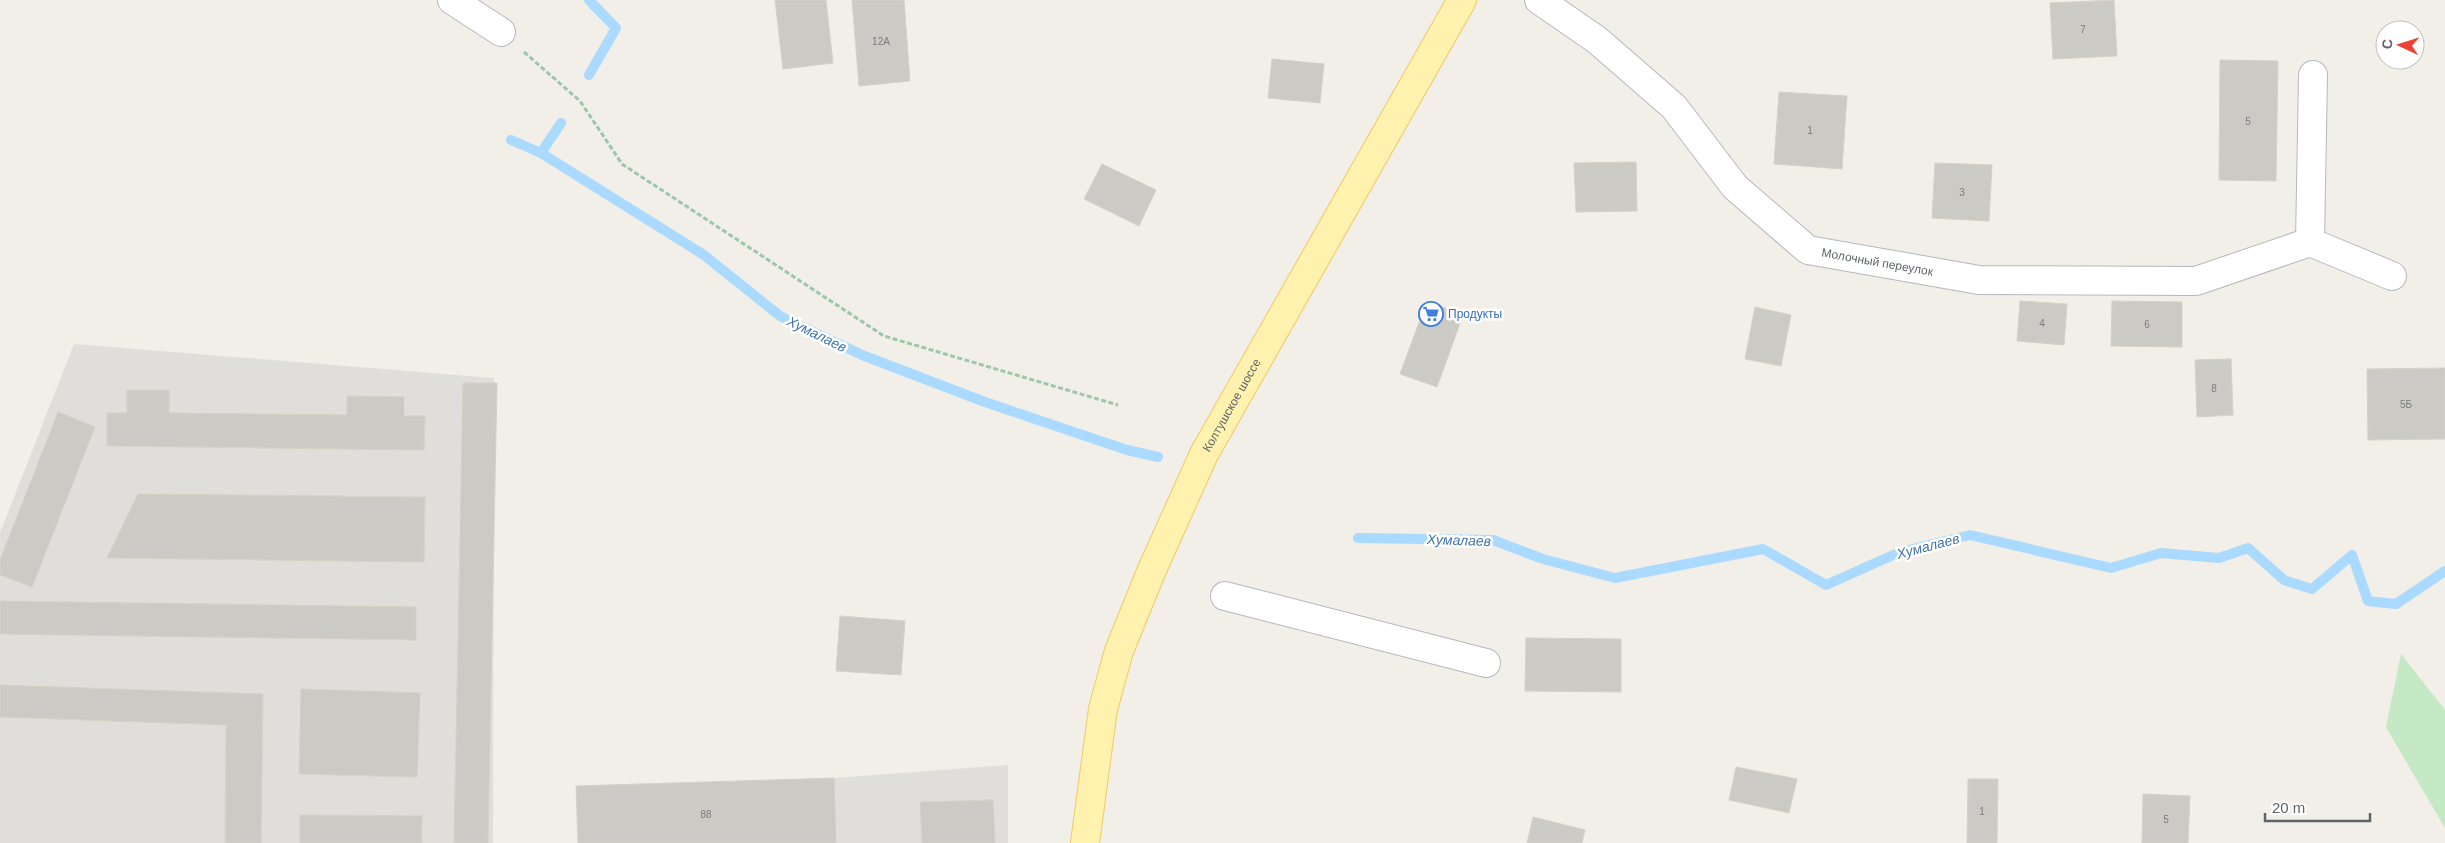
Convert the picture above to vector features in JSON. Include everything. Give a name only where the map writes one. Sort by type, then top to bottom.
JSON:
[{"type":"main road","name":"Колтушское шоссе","points":[[1085,843],[1103,709],[1119,651],[1151,572],[1204,454],[1462,0]]},
{"type":"street","points":[[452,0],[501,32]]},
{"type":"street","name":"Молочный переулок","points":[[1539,0],[1596,40],[1674,107],[1735,187],[1808,250],[1979,280],[2196,281],[2310,242]]},
{"type":"street","points":[[2313,75],[2310,242],[2392,276]]},
{"type":"street","points":[[1225,596],[1486,663]]},
{"type":"path","points":[[501,32],[580,101],[622,164],[884,336],[1118,405]]},
{"type":"shaded area","points":[[74,344],[494,378],[493,843],[0,843],[0,533]]},
{"type":"shaded area","points":[[1008,765],[1008,843],[578,843],[576,786],[834,778]]},
{"type":"green space","points":[[2401,654],[2445,710],[2445,828],[2386,727]]},
{"type":"building","points":[[775,0],[826,0],[833,63],[783,69]]},
{"type":"building","points":[[852,0],[904,0],[910,81],[859,86]]},
{"type":"building","points":[[2114,0],[2117,56],[2053,59],[2050,3]]},
{"type":"building","points":[[1272,59],[1324,64],[1320,103],[1268,98]]},
{"type":"building","points":[[2220,60],[2278,61],[2276,181],[2219,180]]},
{"type":"building","points":[[1779,92],[1847,96],[1842,169],[1774,164]]},
{"type":"building","points":[[1636,162],[1637,211],[1576,212],[1574,163]]},
{"type":"building","points":[[1935,163],[1992,165],[1989,221],[1932,218]]},
{"type":"building","points":[[1102,164],[1156,190],[1139,226],[1084,199]]},
{"type":"building","points":[[1427,301],[1463,315],[1437,387],[1400,374]]},
{"type":"building","points":[[2020,301],[2067,304],[2064,345],[2017,341]]},
{"type":"building","points":[[2112,301],[2182,302],[2182,347],[2111,346]]},
{"type":"building","points":[[1755,307],[1791,315],[1781,366],[1745,359]]},
{"type":"building","points":[[2231,359],[2233,415],[2197,417],[2195,360]]},
{"type":"building","points":[[2445,368],[2445,439],[2368,440],[2367,369]]},
{"type":"building","points":[[463,383],[497,383],[488,843],[454,843]]},
{"type":"building","points":[[127,390],[169,390],[169,413],[347,415],[347,396],[404,397],[404,416],[425,416],[424,450],[107,446],[107,413],[127,413]]},
{"type":"building","points":[[58,412],[95,427],[32,587],[0,575],[0,560]]},
{"type":"building","points":[[138,494],[425,497],[424,562],[107,558]]},
{"type":"building","points":[[0,601],[416,607],[416,640],[0,634]]},
{"type":"building","points":[[840,616],[905,621],[901,675],[836,671]]},
{"type":"building","points":[[1526,638],[1621,639],[1621,692],[1525,691]]},
{"type":"building","points":[[0,685],[263,694],[261,843],[225,843],[226,725],[0,717]]},
{"type":"building","points":[[301,689],[420,693],[417,777],[299,774]]},
{"type":"building","points":[[1736,767],[1797,779],[1789,813],[1729,800]]},
{"type":"building","points":[[834,778],[836,843],[578,843],[576,786]]},
{"type":"building","points":[[1968,779],[1998,779],[1997,843],[1967,843]]},
{"type":"building","points":[[2143,794],[2190,796],[2188,843],[2142,843]]},
{"type":"building","points":[[993,800],[995,843],[922,843],[920,802]]},
{"type":"building","points":[[300,815],[422,816],[422,843],[300,843]]},
{"type":"building","points":[[1533,817],[1585,830],[1582,843],[1527,843]]},
{"type":"waterway","points":[[589,0],[616,28],[589,75]]},
{"type":"waterway","points":[[541,153],[561,123]]},
{"type":"waterway","name":"Хумалаев","points":[[511,140],[541,153],[704,255],[780,316],[862,355],[985,402],[1127,450],[1158,457]]},
{"type":"waterway","name":"Хумалаев","points":[[1358,538],[1493,540],[1543,559],[1615,578],[1763,549],[1826,585],[1900,552],[1970,535],[2111,568],[2161,553],[2219,558],[2248,548],[2284,580],[2312,589],[2352,555],[2368,601],[2396,604],[2445,571]]},
{"type":"place","name":"Продукты","points":[[1431,314]]}]
